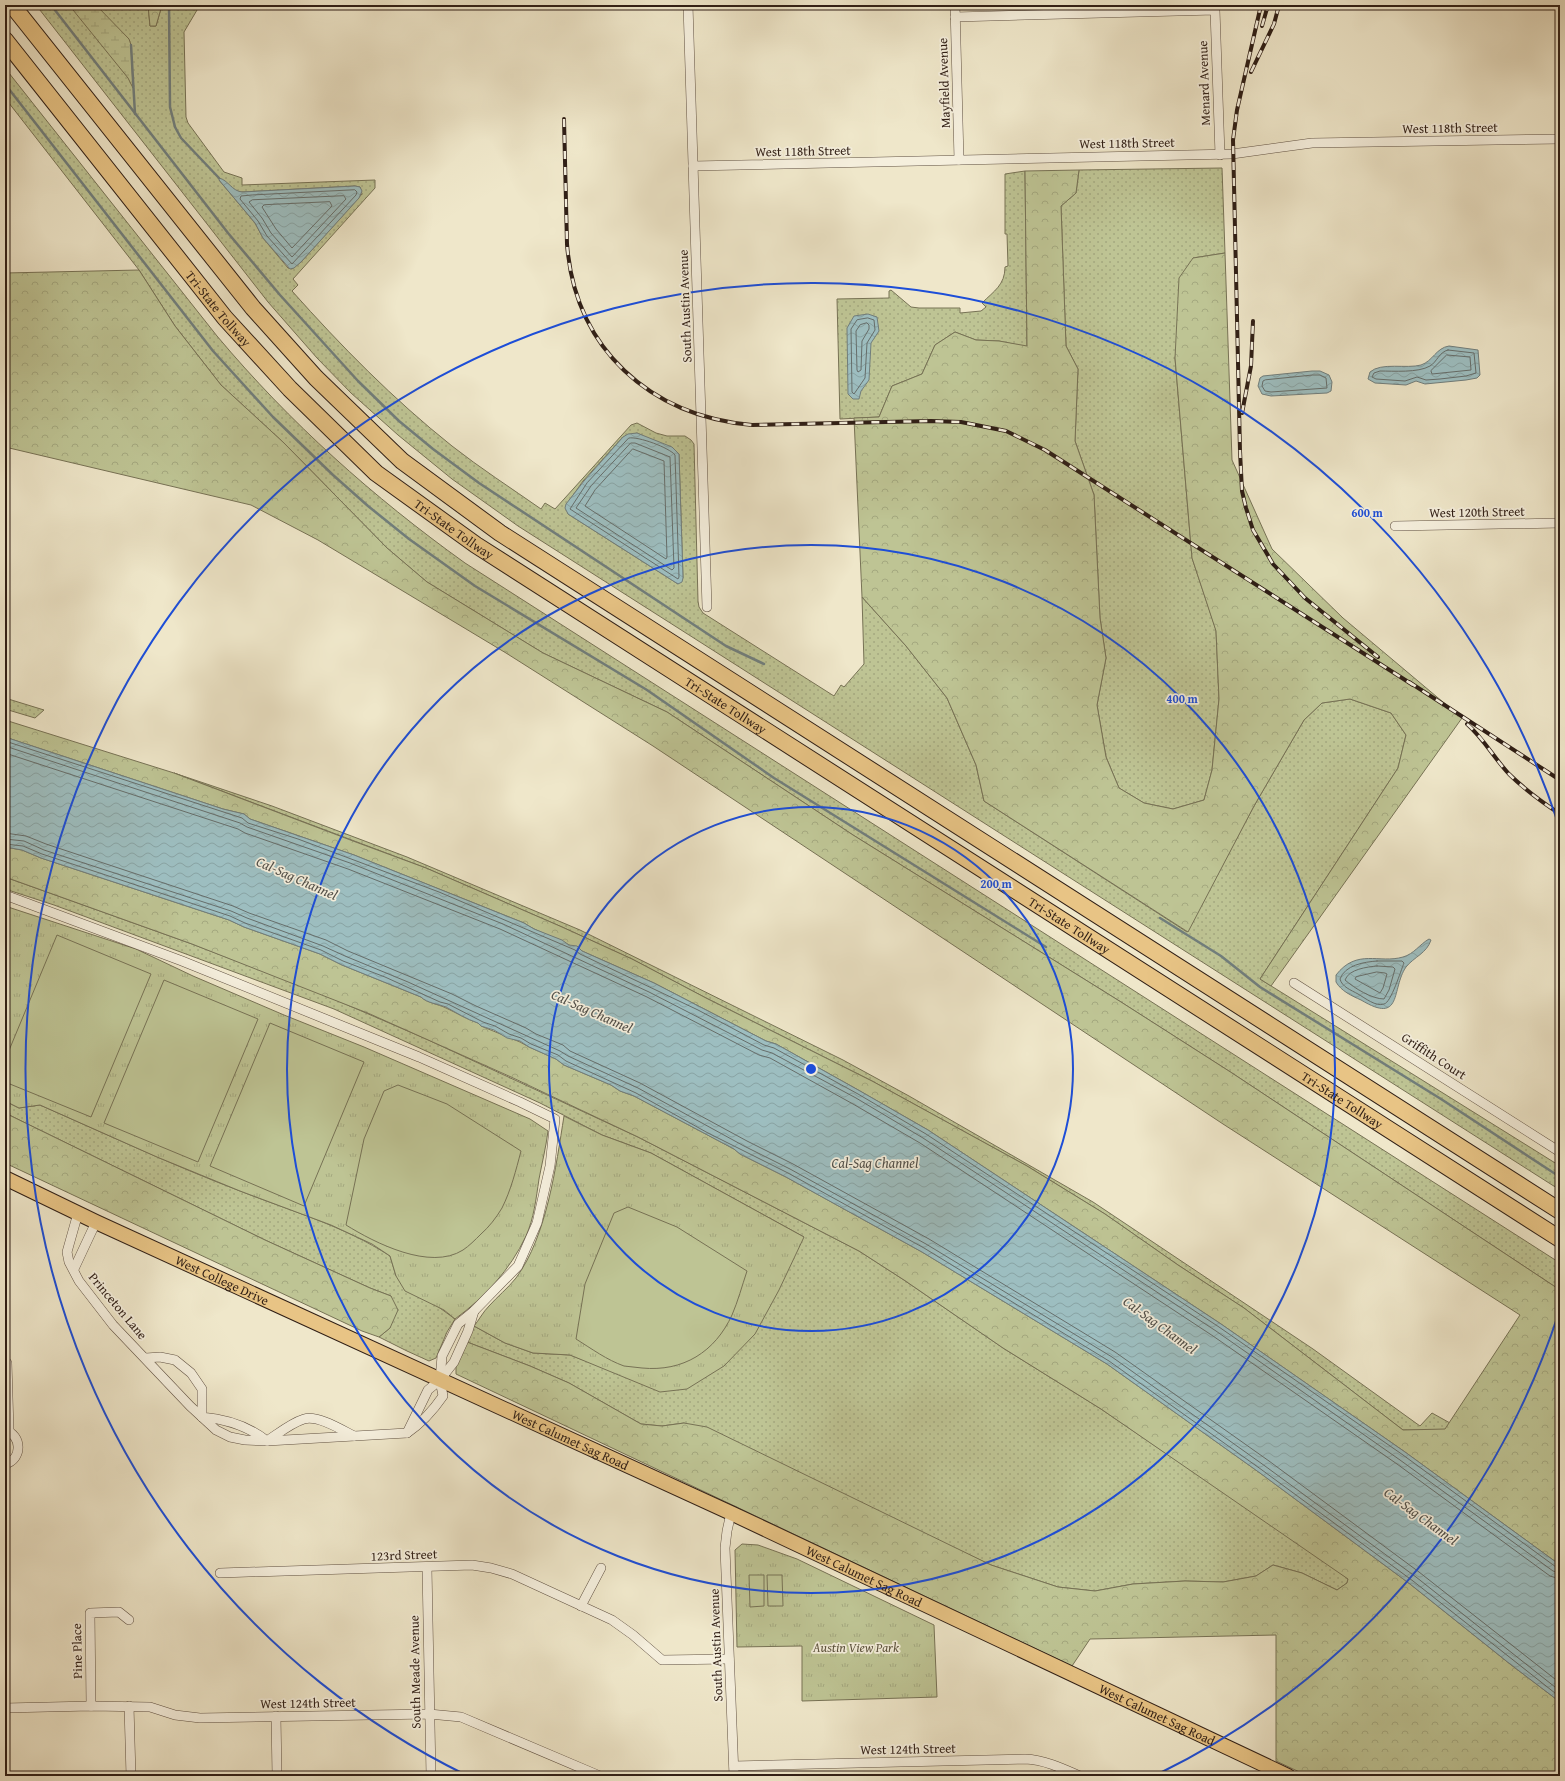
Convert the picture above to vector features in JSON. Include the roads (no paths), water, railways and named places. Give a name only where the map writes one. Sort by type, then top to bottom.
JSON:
[{"type":"highway","name":"Tri-State Tollway","points":[[12,5],[252,308],[316,378],[402,461],[500,533],[1560,1210]]},
{"type":"highway","name":"Tri-State Tollway","points":[[5,40],[225,318],[290,389],[376,473],[476,546],[1560,1239]]},
{"type":"main road","name":"West College Drive","points":[[5,1178],[96,1222],[440,1380]]},
{"type":"main road","name":"West Calumet Sag Road","points":[[440,1380],[731,1513],[1273,1773],[1288,1776]]},
{"type":"street","name":"South Austin Avenue","points":[[688,5],[707,607]]},
{"type":"street","name":"Mayfield Avenue","points":[[955,5],[959,160]]},
{"type":"street","name":"Menard Avenue","points":[[955,17],[1215,10],[1220,154]]},
{"type":"street","name":"West 118th Street","points":[[693,166],[1232,154],[1312,144],[1560,139]]},
{"type":"street","name":"West 120th Street","points":[[1395,526],[1560,523]]},
{"type":"street","name":"Princeton Lane","points":[[5,896],[182,961],[419,1057],[555,1119],[550,1166],[537,1223],[518,1266],[474,1311],[458,1324],[442,1356],[440,1380],[443,1396],[434,1410],[421,1424],[406,1433],[267,1441],[245,1440],[230,1437],[216,1430],[113,1325],[79,1281],[69,1262],[67,1252],[78,1213]]},
{"type":"street","name":"Griffith Court","points":[[1294,983],[1560,1152]]},
{"type":"street","name":"Princeton Lane","points":[[74,1269],[96,1222]]},
{"type":"street","points":[[406,1433],[428,1390],[440,1380],[454,1362],[468,1331],[474,1311]]},
{"type":"street","name":"Princeton Lane","points":[[146,1358],[160,1357],[175,1360],[191,1373],[202,1389],[202,1417]]},
{"type":"street","points":[[5,1464],[13,1460],[18,1450],[17,1439],[7,1430],[6,1362]]},
{"type":"street","points":[[202,1417],[233,1423],[256,1433],[267,1441],[288,1426],[306,1418],[327,1422],[354,1436]]},
{"type":"street","name":"South Austin Avenue","points":[[731,1513],[725,1548],[728,1659],[734,1776]]},
{"type":"street","name":"123rd Street","points":[[220,1573],[472,1566],[491,1568],[512,1574],[612,1620],[633,1635],[662,1660],[728,1659]]},
{"type":"street","name":"South Meade Avenue","points":[[427,1568],[431,1776]]},
{"type":"street","points":[[581,1606],[601,1568]]},
{"type":"street","name":"Pine Place","points":[[91,1706],[90,1613],[118,1612],[129,1620]]},
{"type":"street","name":"West 124th Street","points":[[5,1708],[91,1706],[150,1707],[184,1717],[200,1718],[429,1714],[461,1717],[583,1772],[600,1776]]},
{"type":"street","points":[[129,1706],[131,1776]]},
{"type":"street","points":[[276,1716],[277,1776]]},
{"type":"street","name":"West 124th Street","points":[[734,1766],[1030,1759],[1056,1765],[1080,1776]]},
{"type":"water","points":[[219,178],[235,190],[242,192],[355,186],[360,187],[362,191],[359,198],[301,262],[294,268],[290,269],[263,238],[255,223],[219,180]]},
{"type":"water","points":[[868,314],[877,317],[879,331],[871,343],[869,380],[861,391],[859,399],[853,399],[848,394],[847,328],[854,316]]},
{"type":"water","points":[[1449,346],[1478,350],[1480,375],[1477,378],[1425,384],[1416,381],[1406,385],[1375,383],[1368,379],[1370,372],[1381,367],[1421,365],[1429,361],[1441,349]]},
{"type":"water","points":[[1320,371],[1329,375],[1332,382],[1331,391],[1327,393],[1271,396],[1262,394],[1258,386],[1260,378],[1263,376]]},
{"type":"water","points":[[637,433],[672,447],[679,454],[683,578],[682,582],[678,584],[568,514],[565,508],[566,504],[584,481],[623,437],[628,434]]},
{"type":"water","name":"Cal-Sag Channel","points":[[5,737],[223,809],[244,814],[250,819],[354,855],[524,923],[534,929],[562,940],[569,945],[577,946],[582,951],[654,983],[766,1041],[776,1044],[928,1130],[1221,1324],[1405,1452],[1560,1565],[1560,1702],[1410,1584],[1260,1473],[1107,1364],[922,1252],[786,1177],[740,1154],[734,1149],[634,1096],[564,1065],[556,1059],[529,1047],[520,1041],[507,1038],[494,1030],[481,1026],[478,1023],[446,1007],[429,1002],[421,997],[342,965],[320,954],[244,927],[229,920],[41,858],[22,850],[5,847]]},
{"type":"water","points":[[1429,939],[1431,940],[1427,948],[1406,967],[1401,976],[1394,1001],[1390,1006],[1384,1008],[1374,1007],[1347,993],[1336,982],[1336,975],[1352,962],[1368,958],[1394,959],[1407,956]]},
{"type":"waterway","points":[[51,5],[228,233],[280,295],[358,381],[399,421],[433,449],[479,483],[726,646],[764,664]]},
{"type":"waterway","points":[[169,5],[170,107],[175,127],[181,138],[219,178]]},
{"type":"waterway","points":[[131,45],[135,114]]},
{"type":"waterway","points":[[5,84],[213,351],[273,417],[333,475],[368,506],[409,539],[475,586],[647,690],[774,778],[1046,947]]},
{"type":"waterway","points":[[1160,918],[1221,956],[1260,987],[1441,1099],[1560,1177]]},
{"type":"railway","points":[[1261,5],[1237,110],[1233,140],[1242,491],[1253,530],[1273,564],[1305,598],[1378,657]]},
{"type":"railway","points":[[1262,26],[1268,5]]},
{"type":"railway","points":[[1251,72],[1274,24],[1279,5]]},
{"type":"railway","points":[[564,119],[567,244],[573,282],[585,315],[602,345],[624,370],[651,391],[681,408],[715,419],[752,425],[931,421],[961,422],[1006,431],[1045,450],[1413,685]]},
{"type":"railway","points":[[1242,413],[1251,366],[1253,321]]},
{"type":"railway","points":[[1409,682],[1560,780]]},
{"type":"railway","points":[[1467,724],[1479,736],[1509,774],[1533,795],[1560,814]]},
{"type":"park label","name":"Austin View Park","points":[[856,1647]]}]
